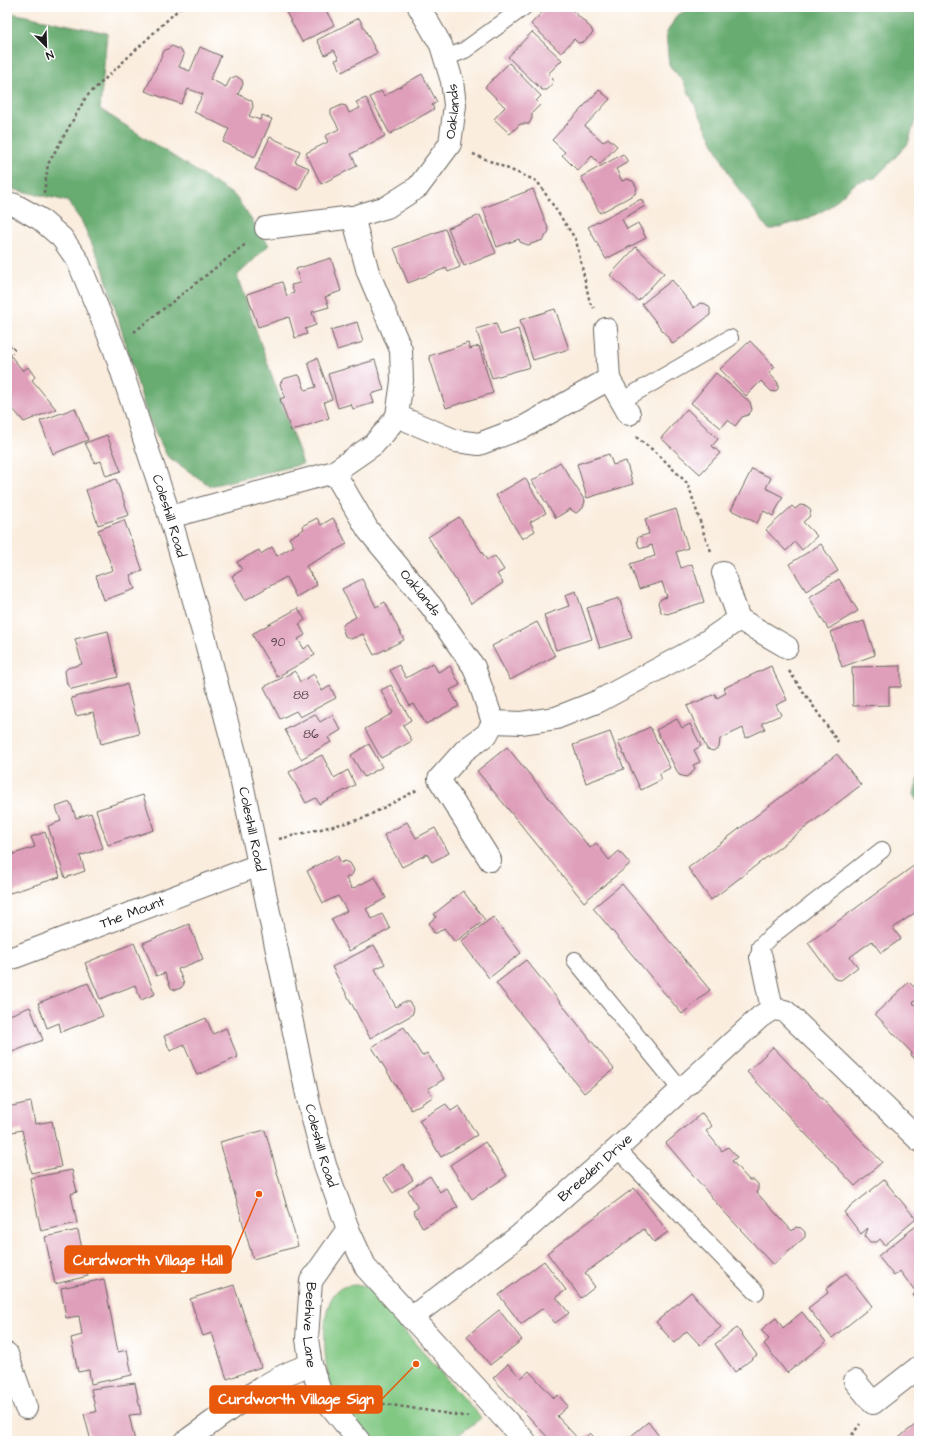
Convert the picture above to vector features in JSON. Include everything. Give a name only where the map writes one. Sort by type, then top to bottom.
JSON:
[{"type":"street","name":"Oaklands","points":[[266,228],[353,217],[387,207],[418,187],[450,144],[455,105],[452,81],[446,58],[419,7]]},
{"type":"street","name":"Coleshill Road","points":[[7,203],[15,205],[40,219],[62,238],[78,261],[114,348],[170,517],[207,647],[238,764],[309,1104],[325,1165],[348,1229],[366,1268],[525,1441]]},
{"type":"street","points":[[170,517],[334,472],[373,445],[397,416],[402,381],[401,350],[368,272],[353,217]]},
{"type":"street","points":[[606,329],[609,379],[625,408]]},
{"type":"street","points":[[397,416],[456,441],[479,444],[524,428],[609,379]]},
{"type":"street","name":"Oaklands","points":[[334,472],[368,530],[431,606],[474,667],[494,722]]},
{"type":"street","points":[[723,573],[739,619],[787,647]]},
{"type":"street","points":[[490,860],[439,778],[465,750],[487,734],[494,722],[521,723],[556,718],[599,701],[697,648],[739,619]]},
{"type":"street","name":"The Mount","points":[[7,960],[259,865]]},
{"type":"street","points":[[761,957],[772,1009],[785,1011],[919,1140]]},
{"type":"street","name":"Breeden Drive","points":[[411,1318],[519,1236],[617,1149],[760,1017],[772,1009]]},
{"type":"street","name":"Beehive Lane","points":[[348,1229],[311,1281],[307,1340],[311,1365],[321,1394],[359,1441]]},
{"type":"street","points":[[7,1354],[26,1408]]},
{"type":"street","points":[[186,1441],[263,1388],[301,1368],[311,1365]]},
{"type":"street","points":[[855,1381],[873,1403],[919,1367]]},
{"type":"lane","points":[[446,58],[465,50],[524,7]]},
{"type":"lane","points":[[625,408],[730,338]]},
{"type":"lane","points":[[761,957],[760,947],[769,938],[882,850]]},
{"type":"lane","points":[[575,960],[681,1090]]},
{"type":"lane","points":[[617,1149],[756,1292]]},
{"type":"path","points":[[40,219],[48,164],[86,97],[181,7]]},
{"type":"path","points":[[450,144],[537,181],[576,240],[590,303],[606,329]]},
{"type":"path","points":[[114,348],[266,228]]},
{"type":"path","points":[[625,408],[630,432],[658,454],[688,484],[704,537],[723,573]]},
{"type":"path","points":[[787,647],[780,658],[838,742]]},
{"type":"path","points":[[259,865],[276,840],[362,818],[439,778]]},
{"type":"path","points":[[321,1394],[470,1417]]},
{"type":"green space","points":[[694,7],[919,7],[919,108],[908,144],[875,178],[857,182],[828,208],[807,219],[769,230],[732,180],[683,81],[669,65],[666,34],[677,15]]},
{"type":"green space","points":[[7,12],[107,33],[100,109],[235,196],[269,245],[237,276],[303,464],[210,486],[167,456],[147,415],[103,268],[82,222],[67,201],[7,188]]},
{"type":"green space","points":[[919,775],[919,804],[914,794]]},
{"type":"green space","points":[[362,1285],[374,1292],[399,1325],[481,1418],[450,1441],[366,1441],[334,1398],[329,1383],[325,1354],[325,1322],[328,1307],[333,1296],[341,1288]]},
{"type":"building","points":[[292,7],[324,7],[334,25],[302,42],[285,10]]},
{"type":"building","points":[[547,7],[569,7],[591,28],[593,33],[583,42],[578,43],[574,39],[561,53],[531,24]]},
{"type":"building","points":[[359,18],[377,53],[342,72],[335,60],[339,59],[334,50],[325,55],[317,40]]},
{"type":"building","points":[[532,32],[562,60],[548,74],[553,79],[552,85],[547,90],[542,90],[508,57]]},
{"type":"building","points":[[172,46],[181,50],[184,55],[179,67],[190,71],[200,47],[221,56],[210,79],[226,87],[230,79],[236,76],[242,80],[243,84],[238,94],[252,101],[253,107],[249,116],[260,120],[262,115],[272,119],[255,157],[223,142],[229,129],[194,112],[203,94],[188,89],[181,104],[145,91],[164,51]]},
{"type":"building","points":[[509,63],[541,96],[536,101],[540,105],[532,113],[532,118],[529,124],[520,124],[510,134],[494,119],[505,107],[485,87]]},
{"type":"building","points":[[422,74],[437,102],[432,105],[434,109],[390,134],[370,97],[381,91],[384,96]]},
{"type":"building","points":[[599,90],[610,99],[585,126],[603,142],[608,138],[617,146],[600,164],[592,156],[578,171],[562,155],[565,152],[552,140]]},
{"type":"building","points":[[366,98],[385,136],[351,154],[357,166],[321,184],[306,153],[328,142],[325,136],[339,129],[331,114],[331,110],[342,105],[346,106],[349,113],[360,108],[356,102]]},
{"type":"building","points":[[270,137],[300,151],[295,162],[309,168],[299,190],[255,169]]},
{"type":"building","points":[[623,154],[628,162],[616,169],[622,181],[627,179],[633,181],[637,188],[635,194],[600,213],[581,177]]},
{"type":"building","points":[[533,189],[549,231],[543,240],[528,245],[520,242],[519,239],[497,247],[483,208]]},
{"type":"building","points":[[641,199],[645,206],[622,219],[627,229],[638,223],[646,238],[606,259],[588,227]]},
{"type":"building","points":[[480,215],[496,253],[464,266],[448,228]]},
{"type":"building","points":[[445,229],[460,267],[448,272],[446,268],[408,283],[394,248]]},
{"type":"building","points":[[636,247],[664,273],[638,301],[610,275]]},
{"type":"building","points":[[331,258],[341,291],[325,297],[329,307],[312,312],[316,325],[305,329],[307,334],[295,338],[289,317],[258,327],[247,294],[282,282],[287,296],[294,293],[291,285],[300,283],[296,269]]},
{"type":"building","points":[[672,280],[694,308],[700,303],[706,304],[710,308],[710,315],[673,344],[642,304]]},
{"type":"building","points":[[555,309],[569,349],[533,360],[520,320]]},
{"type":"building","points":[[357,322],[363,342],[337,350],[331,330]]},
{"type":"building","points":[[496,323],[500,335],[518,329],[530,367],[492,378],[476,329]]},
{"type":"building","points":[[750,341],[775,367],[769,373],[778,383],[778,389],[775,392],[771,391],[761,381],[746,396],[720,369]]},
{"type":"building","points":[[7,342],[15,350],[10,355],[23,371],[28,367],[35,377],[32,380],[56,409],[24,422],[7,402]]},
{"type":"building","points":[[468,343],[470,349],[479,346],[493,393],[446,408],[429,356]]},
{"type":"building","points":[[317,358],[332,399],[324,402],[329,418],[291,431],[280,399],[285,397],[280,384],[283,379],[297,375],[300,376],[305,390],[316,387],[308,362]]},
{"type":"building","points":[[375,360],[384,390],[371,394],[374,403],[353,409],[351,404],[338,408],[328,374]]},
{"type":"building","points":[[716,373],[750,402],[752,410],[748,415],[742,417],[735,426],[728,420],[721,428],[691,403]]},
{"type":"building","points":[[75,408],[88,440],[53,454],[40,421]]},
{"type":"building","points":[[687,409],[718,439],[712,446],[720,453],[700,474],[661,438]]},
{"type":"building","points":[[107,435],[121,471],[106,476],[101,461],[95,463],[85,443]]},
{"type":"building","points":[[609,454],[613,465],[626,461],[633,484],[587,498],[577,464]]},
{"type":"building","points":[[560,462],[585,501],[583,508],[576,513],[570,509],[556,518],[532,481]]},
{"type":"building","points":[[752,469],[771,478],[766,488],[783,497],[773,516],[764,511],[757,523],[731,510]]},
{"type":"building","points":[[525,478],[546,513],[530,522],[535,531],[522,539],[496,495]]},
{"type":"building","points":[[116,479],[129,515],[98,525],[86,490]]},
{"type":"building","points":[[800,505],[807,506],[811,511],[809,517],[803,522],[817,536],[802,550],[795,542],[786,551],[766,530],[792,506],[795,509]]},
{"type":"building","points":[[676,509],[688,548],[676,552],[681,568],[692,564],[704,602],[667,614],[661,612],[658,603],[661,599],[667,597],[662,582],[639,589],[630,564],[655,556],[652,545],[643,548],[639,547],[637,541],[638,537],[649,534],[645,519]]},
{"type":"building","points":[[459,517],[487,560],[495,556],[504,570],[497,574],[503,583],[471,604],[428,537]]},
{"type":"building","points":[[317,518],[321,525],[333,518],[347,544],[306,566],[317,585],[296,597],[286,577],[245,600],[232,576],[242,570],[237,562],[259,550],[261,554],[272,547],[277,556],[294,546],[289,538],[304,529],[302,526]]},
{"type":"building","points":[[124,520],[143,571],[130,575],[135,589],[104,600],[96,576],[113,570],[98,530]]},
{"type":"building","points":[[821,544],[838,571],[806,591],[789,564]]},
{"type":"building","points":[[362,579],[376,607],[385,602],[404,640],[374,655],[363,634],[351,639],[345,636],[342,627],[345,623],[356,617],[342,589]]},
{"type":"building","points":[[839,579],[858,611],[828,629],[809,597]]},
{"type":"building","points":[[576,591],[592,639],[556,650],[544,615],[569,606],[565,595]]},
{"type":"building","points":[[619,598],[632,638],[600,648],[587,608]]},
{"type":"building","points":[[298,608],[305,620],[299,624],[305,635],[298,639],[304,649],[309,645],[315,655],[277,677],[252,634]]},
{"type":"building","points":[[864,621],[875,655],[842,667],[830,632]]},
{"type":"building","points":[[537,622],[555,656],[510,680],[492,646]]},
{"type":"building","points":[[108,631],[118,677],[72,689],[67,685],[65,671],[68,668],[82,664],[75,639]]},
{"type":"building","points":[[433,663],[438,672],[450,666],[460,685],[450,690],[459,706],[426,724],[414,704],[410,706],[390,670],[399,665],[406,678]]},
{"type":"building","points":[[771,666],[787,700],[776,705],[781,715],[762,723],[765,729],[746,738],[743,728],[720,739],[719,747],[713,751],[707,749],[687,706],[715,694],[717,698],[726,693],[724,688]]},
{"type":"building","points":[[901,666],[901,687],[889,687],[889,705],[853,706],[852,667]]},
{"type":"building","points":[[295,671],[300,682],[314,674],[322,691],[330,686],[336,698],[300,717],[296,711],[280,719],[264,687]]},
{"type":"building","points":[[127,684],[139,734],[101,744],[93,712],[76,716],[71,698]]},
{"type":"building","points":[[391,685],[411,720],[403,725],[412,741],[381,758],[365,729],[393,713],[381,690]]},
{"type":"building","points":[[315,714],[320,722],[332,715],[341,730],[328,738],[331,742],[301,759],[285,730]]},
{"type":"building","points":[[677,719],[682,728],[690,724],[701,746],[694,750],[700,762],[693,765],[695,768],[692,773],[686,777],[679,775],[656,730]]},
{"type":"building","points":[[650,727],[670,768],[659,774],[661,780],[641,790],[618,742]]},
{"type":"building","points":[[610,732],[624,769],[586,783],[573,745]]},
{"type":"building","points":[[369,744],[382,767],[364,777],[351,755]]},
{"type":"building","points":[[507,747],[590,848],[596,843],[609,860],[619,851],[630,864],[584,902],[477,771]]},
{"type":"building","points":[[837,754],[861,785],[711,900],[688,868]]},
{"type":"building","points":[[322,755],[334,778],[348,770],[355,785],[319,804],[316,798],[306,803],[289,772]]},
{"type":"building","points":[[143,795],[154,830],[108,845],[96,810]]},
{"type":"building","points":[[70,802],[76,818],[91,813],[103,848],[80,856],[85,871],[65,878],[48,826],[61,821],[56,807]]},
{"type":"building","points":[[407,822],[416,838],[435,828],[449,853],[432,862],[427,854],[402,867],[384,835]]},
{"type":"building","points":[[45,832],[60,877],[10,893],[7,886],[7,865],[9,865],[7,856],[35,847],[31,837]]},
{"type":"building","points":[[337,855],[341,863],[345,861],[350,863],[354,870],[352,875],[346,878],[352,889],[375,877],[386,898],[366,909],[372,919],[382,914],[390,929],[349,951],[331,919],[347,911],[338,896],[323,903],[307,871]]},
{"type":"building","points":[[919,862],[919,916],[916,912],[893,928],[901,939],[881,953],[872,941],[850,957],[858,967],[841,980],[835,979],[808,943]]},
{"type":"building","points":[[622,884],[710,990],[682,1014],[593,908]]},
{"type":"building","points":[[463,891],[485,920],[455,942],[444,928],[437,933],[434,933],[429,923],[436,917],[434,914]]},
{"type":"building","points":[[493,917],[521,953],[489,978],[461,941]]},
{"type":"building","points":[[189,924],[203,959],[178,969],[184,984],[181,988],[175,990],[171,988],[165,973],[156,976],[143,943]]},
{"type":"building","points":[[134,943],[155,994],[141,1000],[135,985],[100,999],[85,963]]},
{"type":"building","points":[[374,945],[385,964],[375,969],[396,1007],[403,1002],[409,1002],[414,1009],[412,1015],[370,1038],[332,967]]},
{"type":"building","points":[[526,960],[614,1069],[584,1093],[496,983]]},
{"type":"building","points":[[909,982],[919,992],[919,997],[913,1003],[919,1008],[919,1063],[911,1055],[912,1053],[875,1014]]},
{"type":"building","points":[[88,983],[103,1016],[61,1032],[59,1023],[47,1028],[38,1003]]},
{"type":"building","points":[[30,1007],[43,1040],[7,1054],[7,1016]]},
{"type":"building","points":[[206,1018],[213,1034],[226,1028],[238,1057],[197,1075],[184,1045],[170,1051],[164,1036]]},
{"type":"building","points":[[404,1027],[422,1056],[427,1053],[444,1079],[428,1089],[433,1097],[411,1110],[372,1047]]},
{"type":"building","points":[[773,1047],[882,1162],[855,1186],[747,1072]]},
{"type":"building","points":[[7,1065],[12,1077],[7,1079]]},
{"type":"building","points":[[31,1102],[35,1124],[52,1121],[61,1167],[31,1173],[22,1130],[7,1133],[7,1107]]},
{"type":"building","points":[[446,1104],[451,1111],[459,1106],[477,1135],[441,1157],[419,1120]]},
{"type":"building","points":[[702,1113],[712,1126],[706,1131],[722,1151],[728,1147],[737,1157],[732,1161],[749,1180],[754,1180],[758,1184],[758,1190],[756,1192],[792,1231],[796,1227],[801,1228],[805,1232],[805,1237],[773,1265],[719,1206],[666,1143]]},
{"type":"building","points":[[265,1130],[298,1246],[253,1259],[220,1142]]},
{"type":"building","points":[[485,1142],[507,1176],[472,1199],[450,1165]]},
{"type":"building","points":[[403,1164],[413,1180],[393,1193],[383,1178]]},
{"type":"building","points":[[72,1170],[77,1192],[71,1194],[77,1223],[41,1231],[30,1178]]},
{"type":"building","points":[[430,1176],[440,1192],[446,1188],[458,1207],[423,1228],[413,1211],[418,1208],[408,1190]]},
{"type":"building","points":[[884,1180],[916,1219],[885,1245],[880,1239],[877,1242],[870,1242],[865,1236],[868,1228],[861,1234],[844,1212]]},
{"type":"building","points":[[634,1188],[668,1232],[654,1242],[644,1229],[585,1273],[595,1287],[581,1298],[547,1253]]},
{"type":"building","points":[[916,1226],[919,1230],[919,1303],[913,1295],[916,1292],[900,1271],[894,1276],[878,1256]]},
{"type":"building","points":[[78,1230],[88,1276],[55,1284],[45,1237]]},
{"type":"building","points":[[544,1261],[566,1290],[556,1297],[569,1313],[555,1323],[543,1308],[521,1324],[499,1295]]},
{"type":"building","points":[[846,1273],[872,1306],[832,1338],[808,1308],[828,1293],[826,1289]]},
{"type":"building","points":[[104,1279],[118,1352],[127,1350],[132,1375],[91,1384],[89,1370],[78,1372],[71,1338],[82,1335],[79,1316],[66,1318],[61,1288]]},
{"type":"building","points":[[234,1285],[261,1367],[227,1379],[212,1333],[203,1336],[190,1299]]},
{"type":"building","points":[[691,1292],[721,1327],[700,1345],[687,1331],[674,1343],[656,1322]]},
{"type":"building","points":[[499,1310],[522,1340],[490,1365],[467,1336]]},
{"type":"building","points":[[802,1312],[826,1342],[787,1373],[764,1344],[769,1339],[761,1330],[776,1318],[783,1328]]},
{"type":"building","points":[[737,1328],[757,1355],[735,1372],[715,1344]]},
{"type":"building","points":[[508,1364],[521,1378],[529,1371],[554,1398],[558,1395],[568,1406],[557,1416],[580,1441],[551,1441],[493,1378]]},
{"type":"building","points":[[135,1383],[141,1414],[129,1415],[135,1441],[91,1441],[84,1414],[96,1412],[91,1389]]},
{"type":"building","points":[[648,1422],[659,1436],[652,1441],[625,1441]]},
{"type":"building","points":[[919,1422],[919,1441],[895,1441],[906,1432]]},
{"type":"building","points":[[590,1433],[598,1441],[582,1441]]},
{"type":"place","name":"Curdworth Village Hall","points":[[259,1194]]},
{"type":"place","name":"Curdworth Village Sign","points":[[416,1364]]}]
